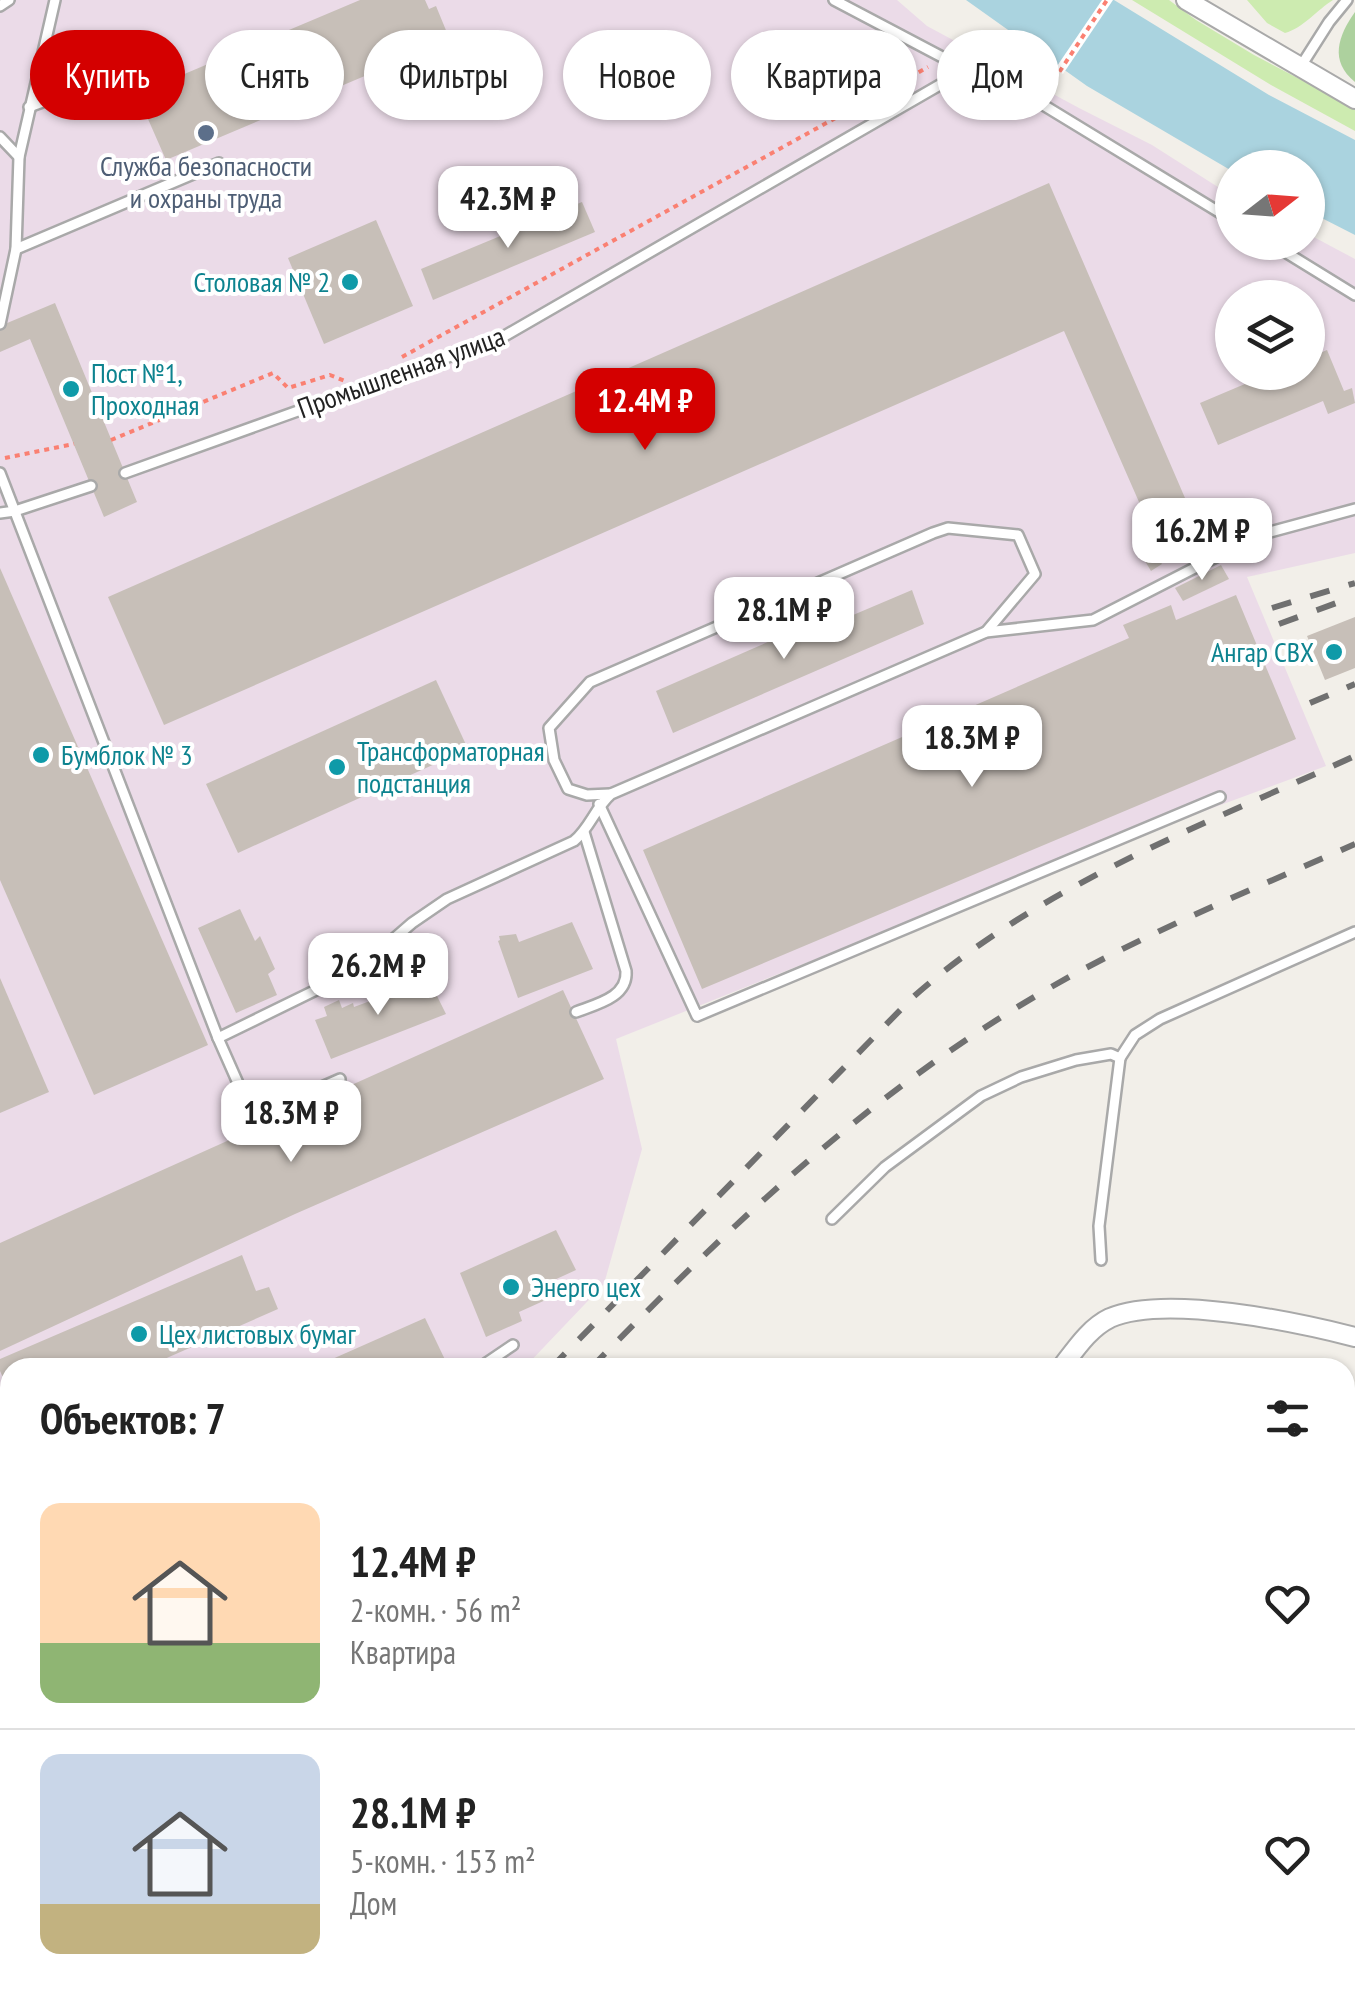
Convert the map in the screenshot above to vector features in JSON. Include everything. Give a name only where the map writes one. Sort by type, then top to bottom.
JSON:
[{"type":"street","points":[[1186,0],[1355,99]]},
{"type":"street","points":[[1069,1358],[1084,1338],[1108,1319],[1141,1309],[1203,1310],[1355,1336]]},
{"type":"lane","points":[[0,6],[9,0]]},
{"type":"lane","points":[[48,30],[55,0]]},
{"type":"lane","points":[[834,0],[937,54]]},
{"type":"lane","points":[[1300,68],[1347,0]]},
{"type":"lane","name":"Промышленная улица","points":[[125,473],[501,338],[937,86]]},
{"type":"lane","points":[[0,324],[16,249],[19,157],[30,107]]},
{"type":"lane","points":[[1059,115],[1215,210]]},
{"type":"lane","points":[[0,137],[19,157]]},
{"type":"lane","points":[[16,249],[219,163]]},
{"type":"lane","points":[[1298,260],[1355,295]]},
{"type":"lane","points":[[0,474],[218,1038],[253,1117],[340,1079]]},
{"type":"lane","points":[[0,513],[91,486]]},
{"type":"lane","points":[[218,1038],[359,969],[412,923],[448,899],[574,841],[611,794],[986,632],[1093,620],[1259,535],[1355,509]]},
{"type":"lane","points":[[611,794],[587,795],[568,789],[554,760],[549,728],[590,682],[915,541],[948,528],[1018,535],[1034,574],[986,632]]},
{"type":"lane","points":[[600,804],[697,1016],[1220,797]]},
{"type":"lane","points":[[576,1012],[618,994],[627,980],[584,832]]},
{"type":"lane","points":[[1101,1260],[1099,1226],[1120,1058],[1136,1035],[1160,1019],[1355,932]]},
{"type":"lane","points":[[832,1219],[885,1167],[982,1096],[1021,1077],[1076,1060],[1111,1054],[1120,1058]]},
{"type":"lane","points":[[494,1358],[513,1345]]},
{"type":"path","points":[[1059,73],[1107,0]]},
{"type":"path","points":[[388,365],[937,62]]},
{"type":"path","points":[[111,440],[274,372],[288,388],[330,375],[354,384]]},
{"type":"path","points":[[0,460],[74,444]]},
{"type":"shaded area","points":[[0,0],[897,0],[937,31],[937,120],[1059,120],[1059,97],[1152,145],[1215,185],[1215,260],[1325,260],[1325,243],[1355,259],[1355,553],[1247,577],[1326,766],[971,897],[616,1039],[642,1149],[604,1284],[534,1358],[0,1358]]},
{"type":"green space","points":[[1132,0],[1169,0],[1254,55],[1355,108],[1355,131],[1271,85]]},
{"type":"green space","points":[[1247,0],[1333,0],[1285,33],[1267,23]]},
{"type":"green space","points":[[1355,12],[1355,82],[1342,66],[1339,48]]},
{"type":"water","points":[[966,0],[1114,0],[1269,95],[1355,140],[1355,235],[1325,220],[1325,150],[1215,150],[1215,161],[1059,66],[1059,30],[1008,30]]},
{"type":"pier","points":[[1102,0],[1113,0],[1063,74],[1059,63]]},
{"type":"building","points":[[360,0],[425,0],[429,9],[436,6],[446,30],[364,30],[364,76],[344,85],[344,30],[289,30]]},
{"type":"building","points":[[205,65],[205,120],[261,120],[166,160],[148,120],[185,120],[185,74]]},
{"type":"building","points":[[1049,183],[1204,542],[1164,559],[1064,331],[164,725],[108,597]]},
{"type":"building","points":[[582,202],[595,232],[433,300],[421,269]]},
{"type":"building","name":"Столовая № 2","points":[[376,220],[413,306],[324,344],[288,258]]},
{"type":"building","name":"Пост №1, Проходная","points":[[55,303],[137,502],[104,517],[30,339],[0,352],[0,326]]},
{"type":"building","points":[[1325,351],[1344,391],[1352,388],[1355,403],[1328,414],[1323,401],[1218,445],[1200,403],[1231,390],[1325,390]]},
{"type":"building","points":[[1154,551],[1162,564],[1151,571],[1142,556]]},
{"type":"building","points":[[1221,565],[1229,579],[1183,601],[1175,588]]},
{"type":"building","name":"Бумблок № 3","points":[[0,568],[208,1045],[94,1095],[0,880]]},
{"type":"building","points":[[912,590],[924,624],[673,733],[656,691],[777,638],[780,646]]},
{"type":"building","points":[[1236,595],[1296,739],[702,989],[643,850],[1129,638],[1123,625],[1171,605],[1176,620]]},
{"type":"building","name":"Ангар СВХ","points":[[1355,617],[1355,668],[1325,680],[1307,636]]},
{"type":"building","name":"Трансформаторная подстанция","points":[[436,680],[468,749],[238,853],[206,784]]},
{"type":"building","points":[[240,909],[255,941],[260,936],[275,969],[268,974],[277,995],[236,1013],[198,928]]},
{"type":"building","points":[[572,922],[593,969],[518,998],[499,936],[516,934],[519,942]]},
{"type":"building","points":[[0,978],[49,1092],[0,1113]]},
{"type":"building","points":[[429,979],[431,987],[437,983],[440,993],[436,994],[446,1014],[331,1059],[315,1020],[327,1016],[324,1007],[339,1000],[342,1008],[353,1003],[354,1007]]},
{"type":"building","points":[[563,990],[604,1079],[295,1214],[0,1351],[0,1243]]},
{"type":"building","name":"Энерго цех","points":[[556,1230],[576,1270],[552,1281],[559,1294],[519,1312],[522,1321],[486,1337],[460,1273]]},
{"type":"building","name":"Цех листовых бумаг","points":[[242,1255],[256,1291],[269,1287],[278,1309],[167,1358],[2,1358]]},
{"type":"building","points":[[425,1318],[444,1358],[335,1358]]},
{"type":"railway","points":[[1272,608],[1355,583]]},
{"type":"railway","points":[[1279,624],[1350,598]]},
{"type":"railway","points":[[1310,703],[1355,684]]},
{"type":"railway","points":[[561,1358],[912,998],[961,958],[1013,922],[1124,861],[1355,756]]},
{"type":"railway","points":[[601,1358],[696,1263],[806,1163],[921,1071],[982,1029],[1121,950],[1355,844]]},
{"type":"place","name":"Служба безопасности и охраны труда","points":[[206,133]]},
{"type":"place","name":"Столовая № 2","points":[[350,282]]},
{"type":"place","name":"Пост №1, Проходная","points":[[71,389]]},
{"type":"place","name":"Ангар СВХ","points":[[1334,652]]},
{"type":"place","name":"Бумблок № 3","points":[[41,755]]},
{"type":"place","name":"Трансформаторная подстанция","points":[[337,767]]},
{"type":"place","name":"Энерго цех","points":[[511,1287]]},
{"type":"place","name":"Цех листовых бумаг","points":[[139,1334]]}]
